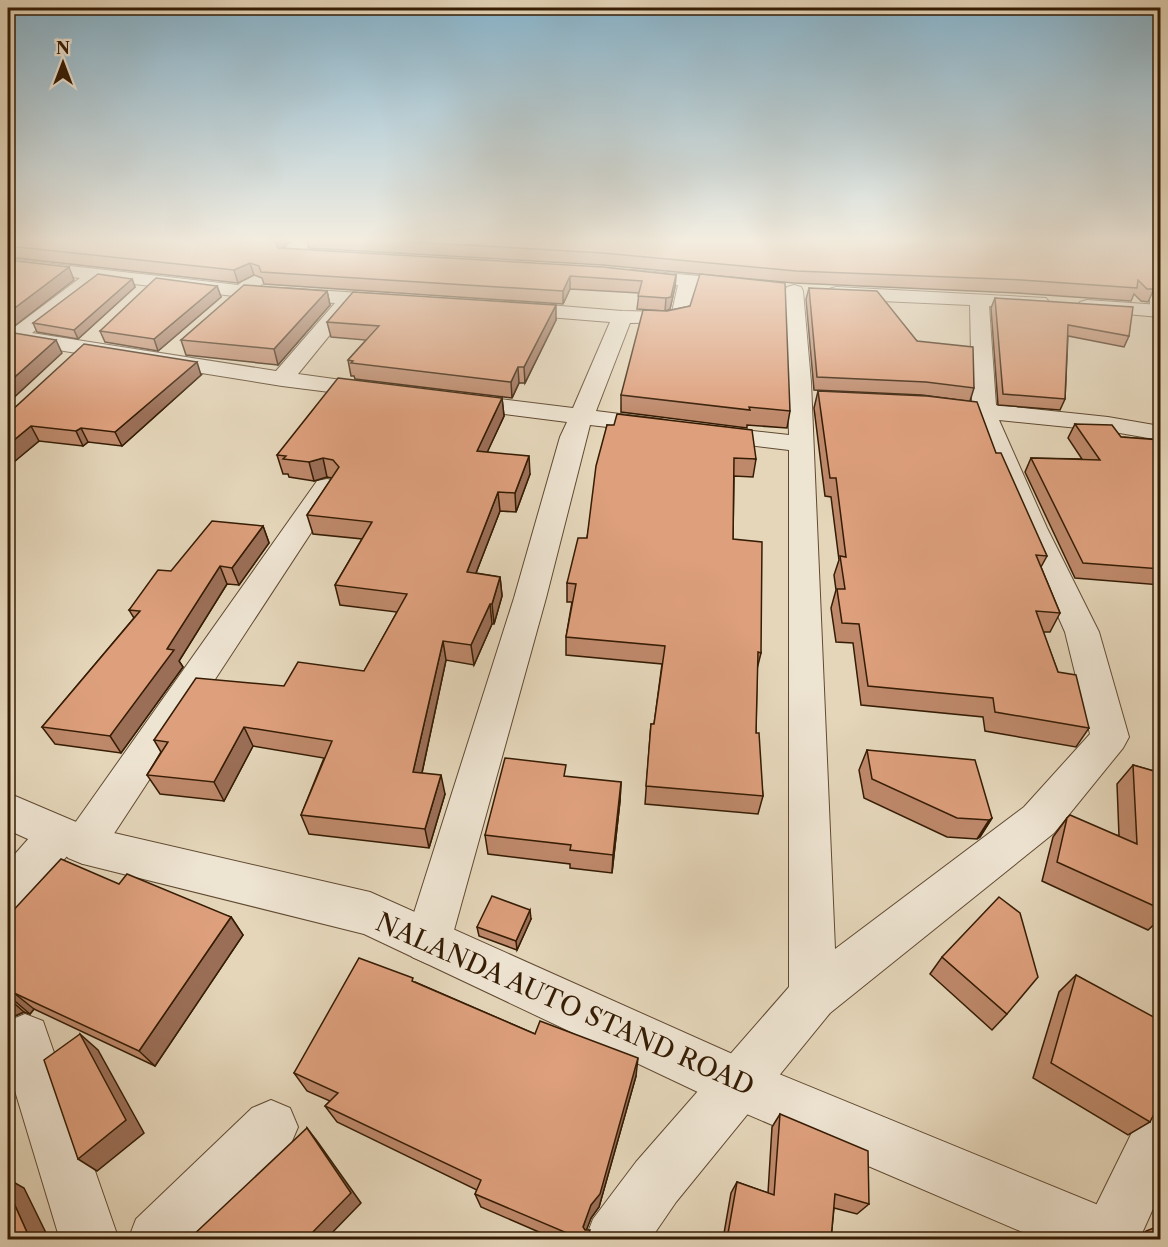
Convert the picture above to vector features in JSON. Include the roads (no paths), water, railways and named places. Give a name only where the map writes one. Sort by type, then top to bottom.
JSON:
[{"type":"street","points":[[10,338],[65,297]]},
{"type":"street","points":[[225,306],[235,297]]},
{"type":"street","points":[[338,297],[414,302]]},
{"type":"street","points":[[496,307],[622,317],[676,318],[681,315],[685,297]]},
{"type":"street","points":[[777,297],[811,399],[801,444],[813,996]]},
{"type":"street","points":[[930,297],[1160,312]]},
{"type":"street","points":[[282,379],[350,298]]},
{"type":"street","points":[[614,1239],[656,1182],[813,996],[1039,820],[1110,737],[1082,632],[1033,528],[984,412],[979,299]]},
{"type":"street","points":[[428,941],[530,598],[573,437],[622,317]]},
{"type":"street","points":[[10,338],[282,379],[398,393]]},
{"type":"street","points":[[164,360],[181,345]]},
{"type":"street","points":[[432,398],[801,444]]},
{"type":"street","points":[[945,407],[1108,424],[1161,433]]},
{"type":"street","points":[[8,893],[71,839],[327,487]]},
{"type":"street","name":"NALANDA AUTO STAND ROAD","points":[[8,812],[71,839],[370,914],[740,1084],[1108,1239]]},
{"type":"street","points":[[8,1057],[25,1039],[90,1239]]},
{"type":"street","points":[[157,1239],[271,1127]]},
{"type":"street","points":[[1108,1239],[1161,1133]]}]
